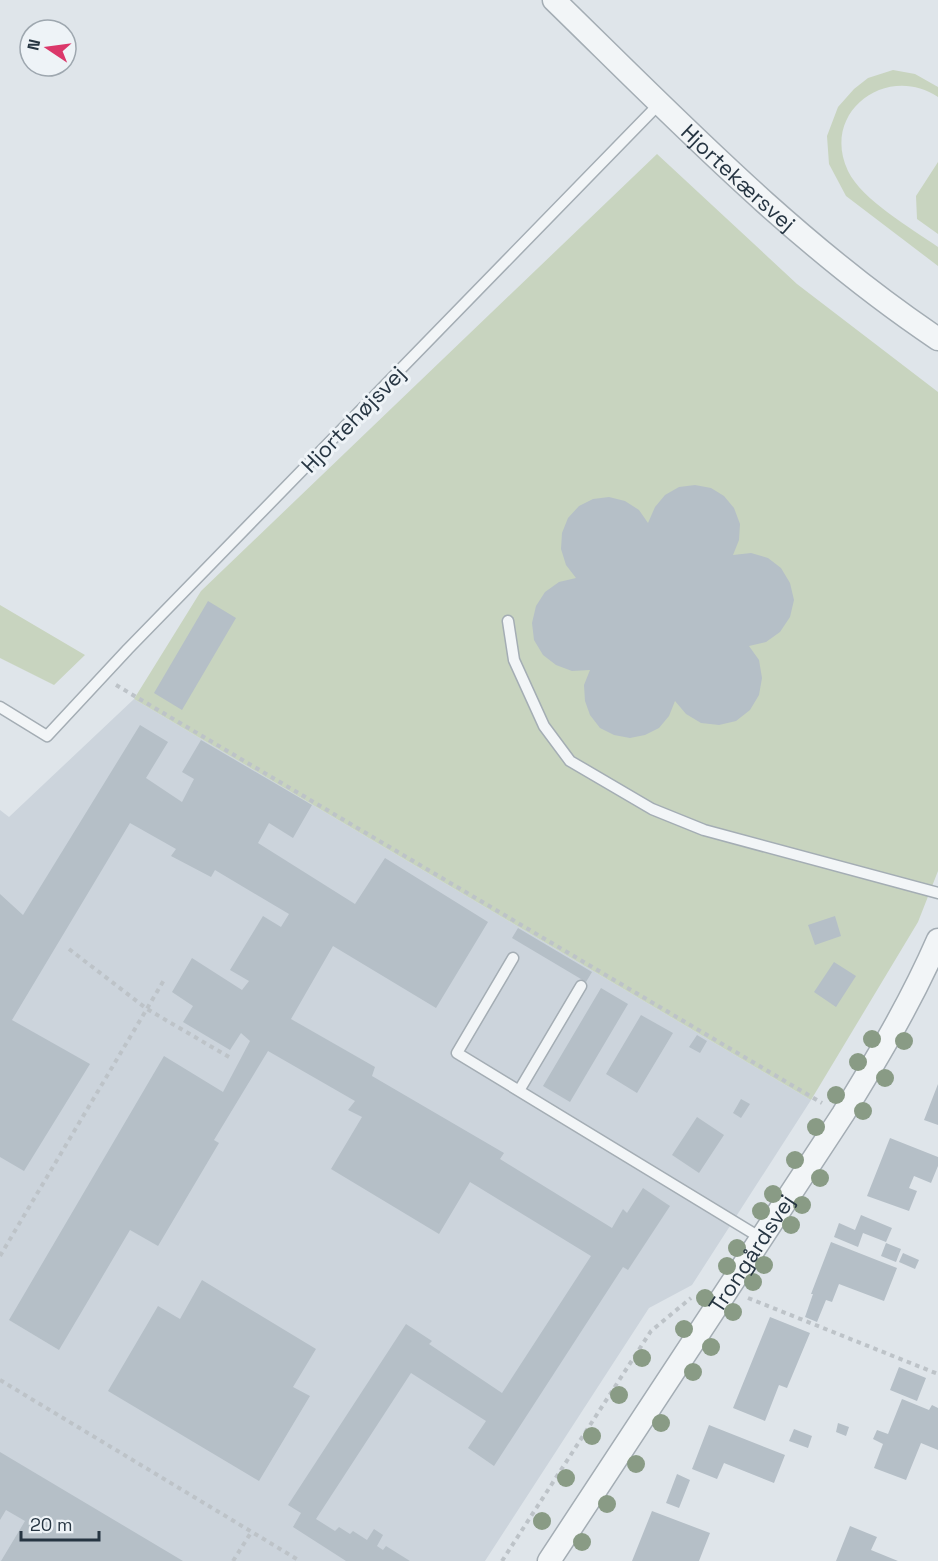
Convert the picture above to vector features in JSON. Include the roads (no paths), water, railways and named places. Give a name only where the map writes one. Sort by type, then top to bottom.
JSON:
[{"type":"street","name":"Hjortekærsvej","points":[[554,0],[779,216],[891,308],[938,339]]},
{"type":"street","name":"Trongårdsvej","points":[[549,1561],[880,1055],[915,991],[938,940]]},
{"type":"lane","name":"Hjortehøjsvej","points":[[0,707],[47,736],[660,103]]},
{"type":"lane","points":[[508,621],[514,660],[544,726],[570,761],[652,809],[704,830],[938,893]]},
{"type":"lane","points":[[513,958],[457,1053],[520,1089],[761,1238]]},
{"type":"lane","points":[[520,1089],[581,986]]}]
